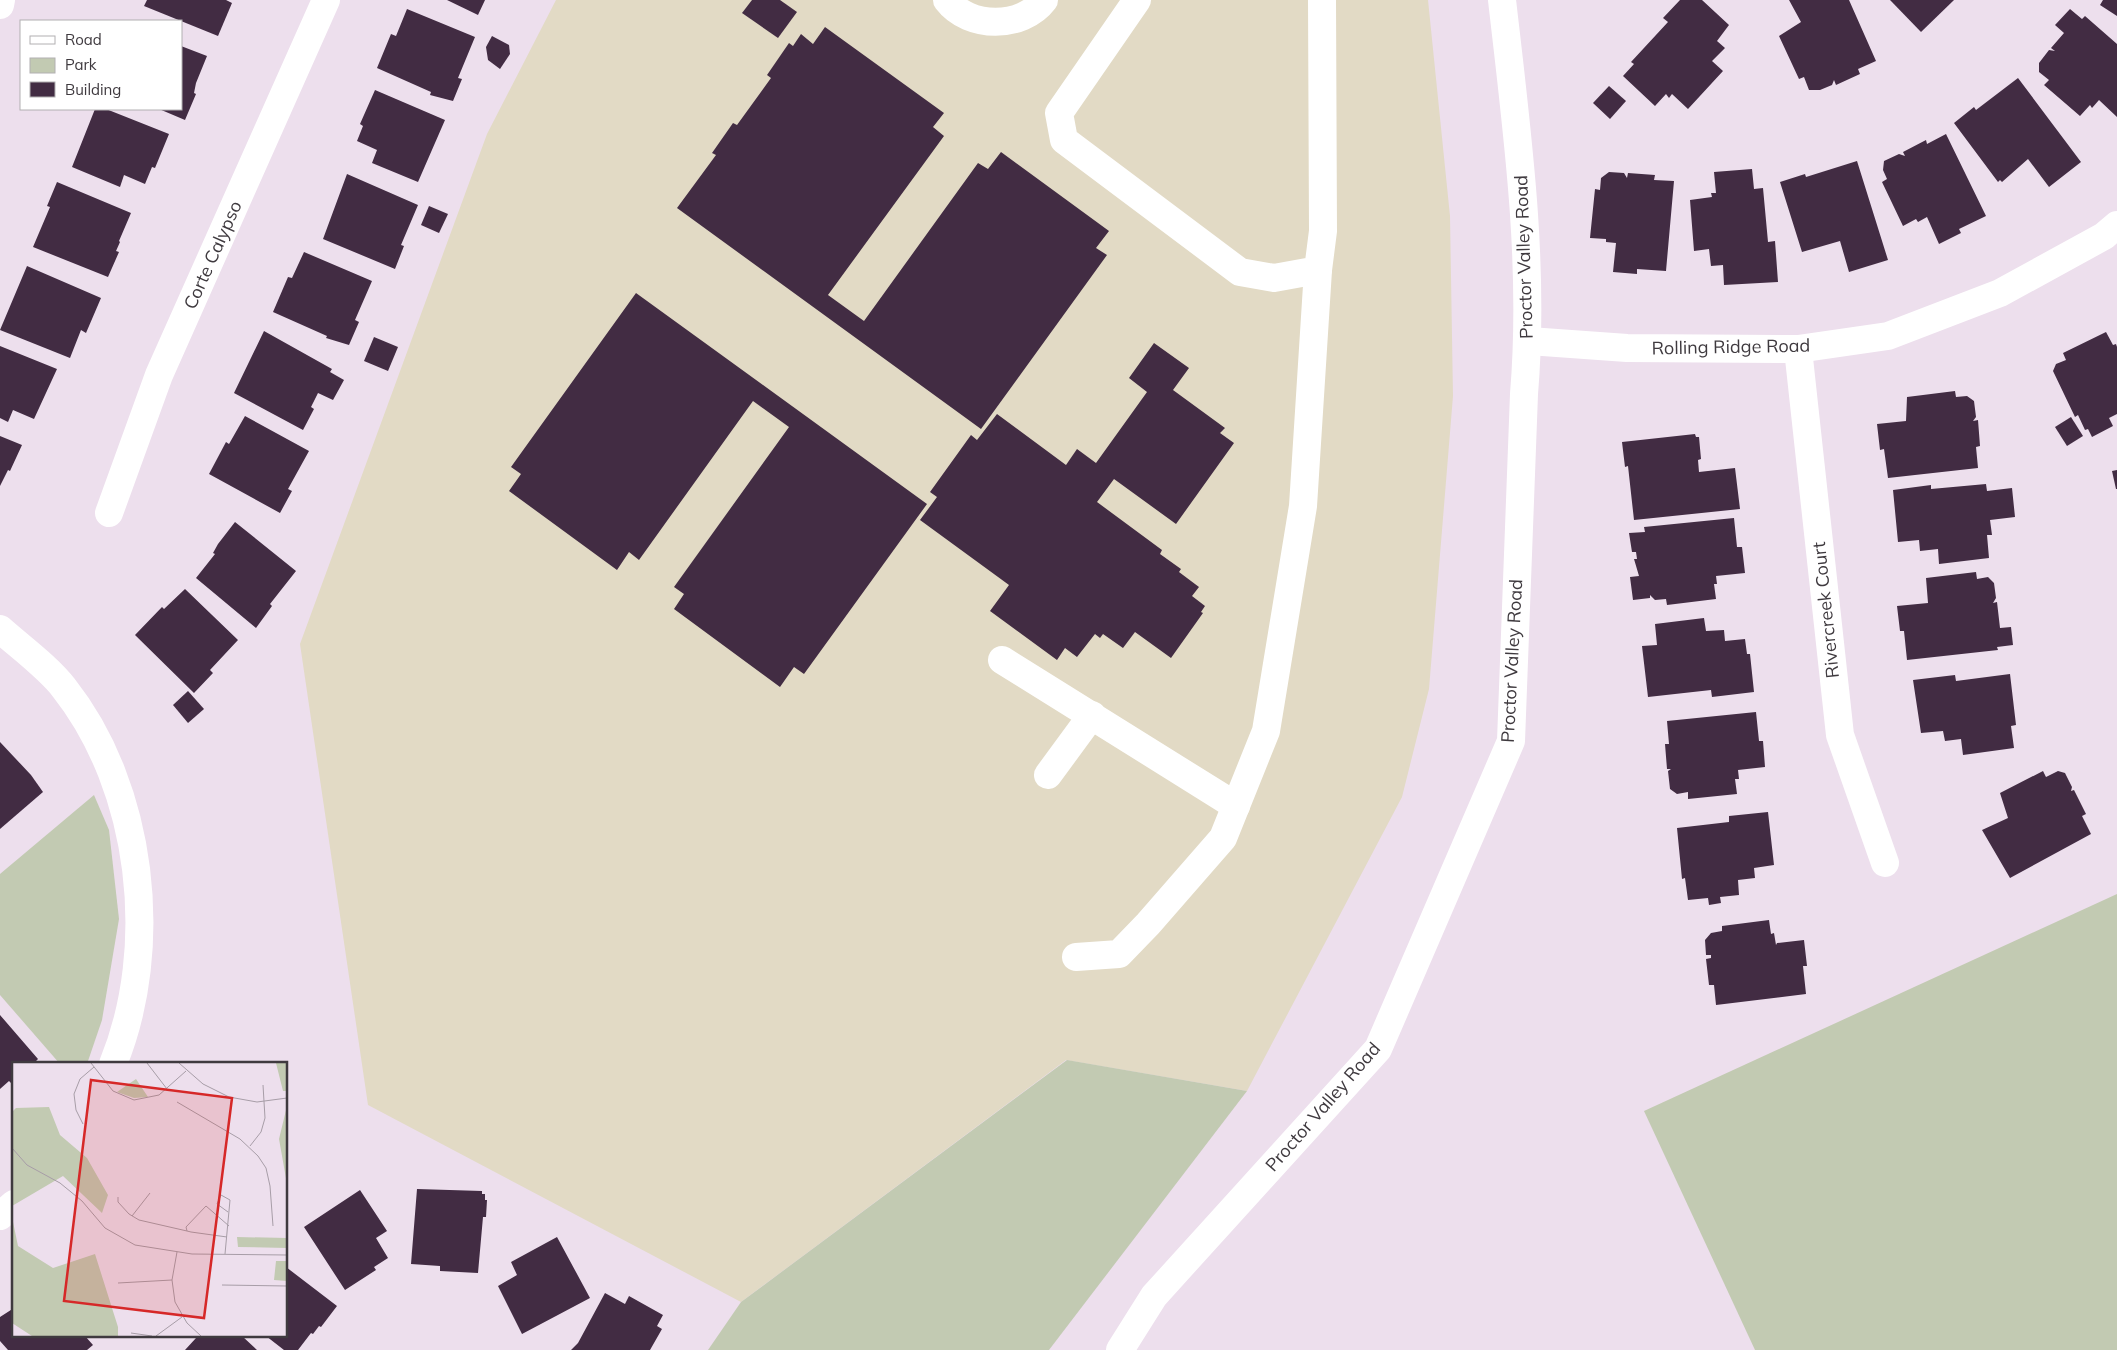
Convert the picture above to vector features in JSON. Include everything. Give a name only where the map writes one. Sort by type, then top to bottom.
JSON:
[{"type":"street","points":[[0,5],[1,0]]},
{"type":"street","name":"Corte Calypso","points":[[109,513],[159,375],[326,0]]},
{"type":"street","points":[[948,0],[966,15],[985,21],[1006,21],[1025,15],[1044,0]]},
{"type":"street","points":[[1137,0],[1059,113],[1064,140],[1240,272],[1274,278],[1318,270]]},
{"type":"street","points":[[1076,957],[1119,954],[1148,924],[1223,838],[1266,732],[1303,506],[1318,270],[1323,231],[1322,0]]},
{"type":"street","name":"Proctor Valley Road","points":[[1120,1350],[1154,1296],[1378,1049],[1511,741],[1524,394],[1528,341],[1524,190],[1502,0]]},
{"type":"street","name":"Rolling Ridge Road","points":[[1528,341],[1627,348],[1798,349],[1888,336],[2000,293],[2104,236],[2117,225]]},
{"type":"street","name":"Rivercreek Court","points":[[1798,349],[1840,735],[1885,863]]},
{"type":"street","points":[[0,629],[64,687],[87,722],[105,760],[123,807],[138,881],[140,923],[137,966],[130,1009],[114,1062]]},
{"type":"street","points":[[1002,660],[1236,806]]},
{"type":"street","points":[[1048,775],[1092,715]]},
{"type":"street","points":[[0,1216],[12,1206]]},
{"type":"shaded area","points":[[556,0],[1428,0],[1450,216],[1453,396],[1429,689],[1402,797],[1247,1091],[1066,1060],[741,1302],[368,1105],[300,644],[487,134]]},
{"type":"green space","points":[[94,795],[109,830],[119,919],[102,1020],[88,1062],[58,1062],[0,995],[0,874]]},
{"type":"green space","points":[[2117,894],[2117,1350],[1755,1350],[1644,1111]]},
{"type":"green space","points":[[1067,1060],[1247,1091],[1049,1350],[708,1350],[741,1302]]},
{"type":"building","points":[[147,0],[226,0],[232,3],[218,36],[144,6]]},
{"type":"building","points":[[447,0],[485,0],[478,15]]},
{"type":"building","points":[[752,0],[780,0],[797,12],[778,38],[742,13]]},
{"type":"building","points":[[1680,0],[1702,0],[1729,25],[1717,41],[1725,48],[1712,61],[1723,71],[1688,109],[1672,94],[1669,98],[1666,94],[1655,106],[1623,76],[1634,64],[1631,62],[1668,22],[1663,18]]},
{"type":"building","points":[[1789,0],[1849,0],[1876,61],[1858,69],[1860,74],[1836,85],[1834,80],[1832,85],[1820,90],[1809,90],[1804,77],[1799,79],[1779,36],[1801,22]]},
{"type":"building","points":[[1890,0],[1954,0],[1921,32]]},
{"type":"building","points":[[2103,0],[2117,0],[2117,16],[2100,5]]},
{"type":"building","points":[[407,9],[475,37],[458,78],[462,79],[453,101],[430,95],[431,92],[377,68],[391,34],[396,36]]},
{"type":"building","points":[[2070,9],[2082,19],[2085,16],[2117,44],[2117,117],[2099,100],[2092,108],[2090,105],[2080,116],[2044,85],[2049,80],[2039,72],[2039,63],[2049,50],[2055,51],[2051,48],[2064,33],[2055,25]]},
{"type":"building","points":[[825,27],[944,113],[933,127],[944,136],[828,295],[864,321],[978,163],[988,169],[1001,152],[1109,231],[1096,248],[1107,255],[981,429],[677,208],[716,155],[712,153],[733,123],[737,125],[771,78],[767,75],[789,43],[793,46],[801,34],[813,44]]},
{"type":"building","points":[[492,36],[509,45],[510,54],[500,69],[488,60],[486,47]]},
{"type":"building","points":[[182,46],[207,56],[196,83],[194,93],[196,94],[185,120],[161,110],[182,110]]},
{"type":"building","points":[[2018,78],[2081,162],[2049,187],[2028,159],[2002,182],[2000,180],[1998,182],[1954,123],[1974,107],[1976,110]]},
{"type":"building","points":[[1609,86],[1626,101],[1610,119],[1593,103]]},
{"type":"building","points":[[375,90],[445,120],[418,182],[372,163],[377,150],[357,141],[363,126],[360,124]]},
{"type":"building","points":[[95,110],[109,110],[169,134],[155,168],[152,167],[145,184],[124,175],[120,187],[72,167]]},
{"type":"building","points":[[1946,134],[1986,216],[1959,229],[1961,233],[1939,244],[1927,217],[1918,222],[1916,219],[1903,226],[1882,182],[1887,179],[1883,170],[1884,161],[1899,154],[1905,156],[1903,152],[1926,140],[1927,144]]},
{"type":"building","points":[[1857,161],[1888,260],[1849,272],[1840,241],[1802,252],[1780,182],[1805,174],[1806,177]]},
{"type":"building","points":[[1752,169],[1754,189],[1763,188],[1768,242],[1775,241],[1778,282],[1724,285],[1723,265],[1711,266],[1709,249],[1694,251],[1690,200],[1712,197],[1711,193],[1716,193],[1714,172]]},
{"type":"building","points":[[1609,172],[1624,173],[1627,178],[1628,173],[1655,175],[1654,180],[1674,181],[1666,271],[1637,269],[1637,274],[1613,272],[1616,243],[1606,242],[1606,239],[1590,238],[1595,189],[1600,190],[1601,178]]},
{"type":"building","points":[[347,174],[418,205],[401,245],[404,246],[395,269],[323,239]]},
{"type":"building","points":[[57,182],[131,213],[119,241],[116,251],[119,252],[108,277],[33,247],[50,207],[47,206]]},
{"type":"building","points":[[429,206],[448,214],[439,233],[421,225]]},
{"type":"building","points":[[304,252],[372,281],[355,320],[359,322],[349,345],[326,338],[327,336],[273,312],[288,277],[292,278]]},
{"type":"building","points":[[27,266],[101,298],[86,333],[81,330],[70,358],[0,330]]},
{"type":"building","points":[[636,293],[927,504],[804,674],[794,667],[780,687],[674,609],[684,594],[674,587],[789,427],[753,401],[639,560],[629,552],[617,570],[509,491],[521,474],[511,467]]},
{"type":"building","points":[[264,331],[332,369],[330,372],[344,380],[333,400],[318,393],[311,407],[314,409],[303,430],[234,393]]},
{"type":"building","points":[[2106,332],[2113,345],[2116,344],[2117,347],[2117,414],[2109,418],[2113,426],[2092,437],[2088,429],[2085,430],[2078,415],[2075,417],[2053,371],[2056,364],[2066,360],[2063,353]]},
{"type":"building","points":[[374,337],[398,347],[388,371],[364,361]]},
{"type":"building","points":[[1154,343],[1189,368],[1173,390],[1225,428],[1220,433],[1234,443],[1176,524],[1114,479],[1097,502],[1162,550],[1160,554],[1181,569],[1179,572],[1199,587],[1192,596],[1205,606],[1201,612],[1203,613],[1171,658],[1135,632],[1123,648],[1103,634],[1100,638],[1095,634],[1077,657],[1065,648],[1057,660],[990,611],[1009,585],[920,520],[937,497],[930,492],[971,435],[977,440],[997,414],[1066,465],[1077,449],[1096,463],[1147,392],[1129,378]]},
{"type":"building","points":[[0,346],[57,369],[34,419],[13,410],[8,422],[0,418]]},
{"type":"building","points":[[1955,391],[1956,397],[1967,396],[1974,401],[1976,417],[1973,421],[1978,420],[1980,446],[1976,447],[1978,468],[1888,478],[1884,449],[1880,450],[1877,424],[1906,421],[1907,397]]},
{"type":"building","points":[[245,416],[309,451],[288,489],[292,491],[280,513],[209,474],[226,442],[229,444]]},
{"type":"building","points":[[2071,417],[2083,436],[2067,446],[2055,427]]},
{"type":"building","points":[[1695,434],[1696,437],[1699,437],[1701,459],[1698,460],[1699,472],[1735,468],[1740,509],[1634,520],[1628,466],[1625,467],[1622,442]]},
{"type":"building","points":[[0,436],[22,445],[10,471],[8,470],[0,486]]},
{"type":"building","points":[[2117,470],[2117,489],[2116,489],[2112,471]]},
{"type":"building","points":[[1986,484],[1987,491],[2012,488],[2015,517],[1990,520],[1992,535],[1987,535],[1989,558],[1939,564],[1938,549],[1920,551],[1919,540],[1898,542],[1893,490],[1931,485],[1931,489]]},
{"type":"building","points":[[1734,518],[1737,547],[1742,547],[1745,573],[1716,576],[1717,584],[1714,584],[1716,599],[1667,605],[1666,599],[1655,600],[1650,595],[1650,598],[1633,600],[1630,577],[1639,576],[1634,559],[1637,559],[1636,552],[1632,552],[1629,533],[1645,532],[1644,527]]},
{"type":"building","points":[[235,522],[296,571],[270,604],[272,606],[256,628],[196,578],[215,554],[213,553],[218,544]]},
{"type":"building","points":[[1976,572],[1977,579],[1988,577],[1994,583],[1996,598],[1993,603],[1997,602],[2000,628],[2011,627],[2013,645],[1997,647],[1998,650],[1907,660],[1904,631],[1900,631],[1897,606],[1928,603],[1926,578]]},
{"type":"building","points":[[185,589],[238,640],[210,670],[213,673],[194,693],[135,635],[162,607],[164,609]]},
{"type":"building","points":[[1704,618],[1706,631],[1724,630],[1725,641],[1745,639],[1747,654],[1750,654],[1754,692],[1712,697],[1711,690],[1648,697],[1642,646],[1657,645],[1655,624]]},
{"type":"building","points":[[2010,674],[2016,725],[2011,726],[2014,748],[1963,755],[1961,739],[1945,741],[1943,731],[1921,733],[1913,680],[1955,675],[1956,681]]},
{"type":"building","points":[[188,691],[204,709],[188,723],[173,705]]},
{"type":"building","points":[[1756,712],[1759,741],[1763,741],[1765,767],[1738,770],[1739,779],[1735,779],[1737,794],[1688,799],[1688,792],[1677,794],[1670,789],[1668,771],[1671,769],[1667,769],[1665,744],[1669,744],[1667,721]]},
{"type":"building","points":[[0,742],[31,775],[43,792],[0,829]]},
{"type":"building","points":[[2043,771],[2046,777],[2058,771],[2065,773],[2072,787],[2071,791],[2074,790],[2086,814],[2082,816],[2091,834],[2010,878],[1982,830],[2008,818],[2000,793]]},
{"type":"building","points":[[1768,812],[1774,865],[1754,868],[1755,878],[1738,880],[1739,895],[1720,897],[1721,903],[1709,905],[1708,898],[1688,900],[1685,878],[1682,879],[1677,828],[1729,822],[1729,816]]},
{"type":"building","points":[[1769,920],[1771,934],[1774,933],[1776,945],[1777,943],[1804,940],[1807,966],[1803,966],[1806,994],[1716,1005],[1714,985],[1709,985],[1706,959],[1711,958],[1711,955],[1706,955],[1705,940],[1711,933],[1722,931],[1722,926]]},
{"type":"building","points":[[0,1015],[38,1059],[35,1062],[12,1062],[12,1082],[9,1081],[0,1089]]},
{"type":"building","points":[[417,1189],[482,1191],[482,1194],[485,1194],[485,1200],[487,1200],[486,1217],[483,1217],[478,1273],[440,1271],[440,1266],[411,1264]]},
{"type":"building","points":[[360,1190],[387,1231],[376,1238],[388,1258],[374,1267],[376,1270],[345,1290],[304,1227]]},
{"type":"building","points":[[557,1237],[590,1298],[522,1334],[498,1286],[517,1275],[511,1262]]},
{"type":"building","points":[[288,1269],[337,1306],[321,1327],[319,1326],[313,1334],[311,1333],[298,1350],[284,1350],[269,1338],[288,1338]]},
{"type":"building","points":[[605,1293],[625,1304],[629,1296],[663,1315],[657,1326],[662,1329],[650,1350],[571,1350],[578,1343]]},
{"type":"building","points":[[12,1309],[12,1338],[87,1338],[93,1345],[87,1350],[8,1350],[0,1341],[0,1317]]},
{"type":"building","points":[[196,1338],[244,1338],[257,1350],[185,1350]]}]
